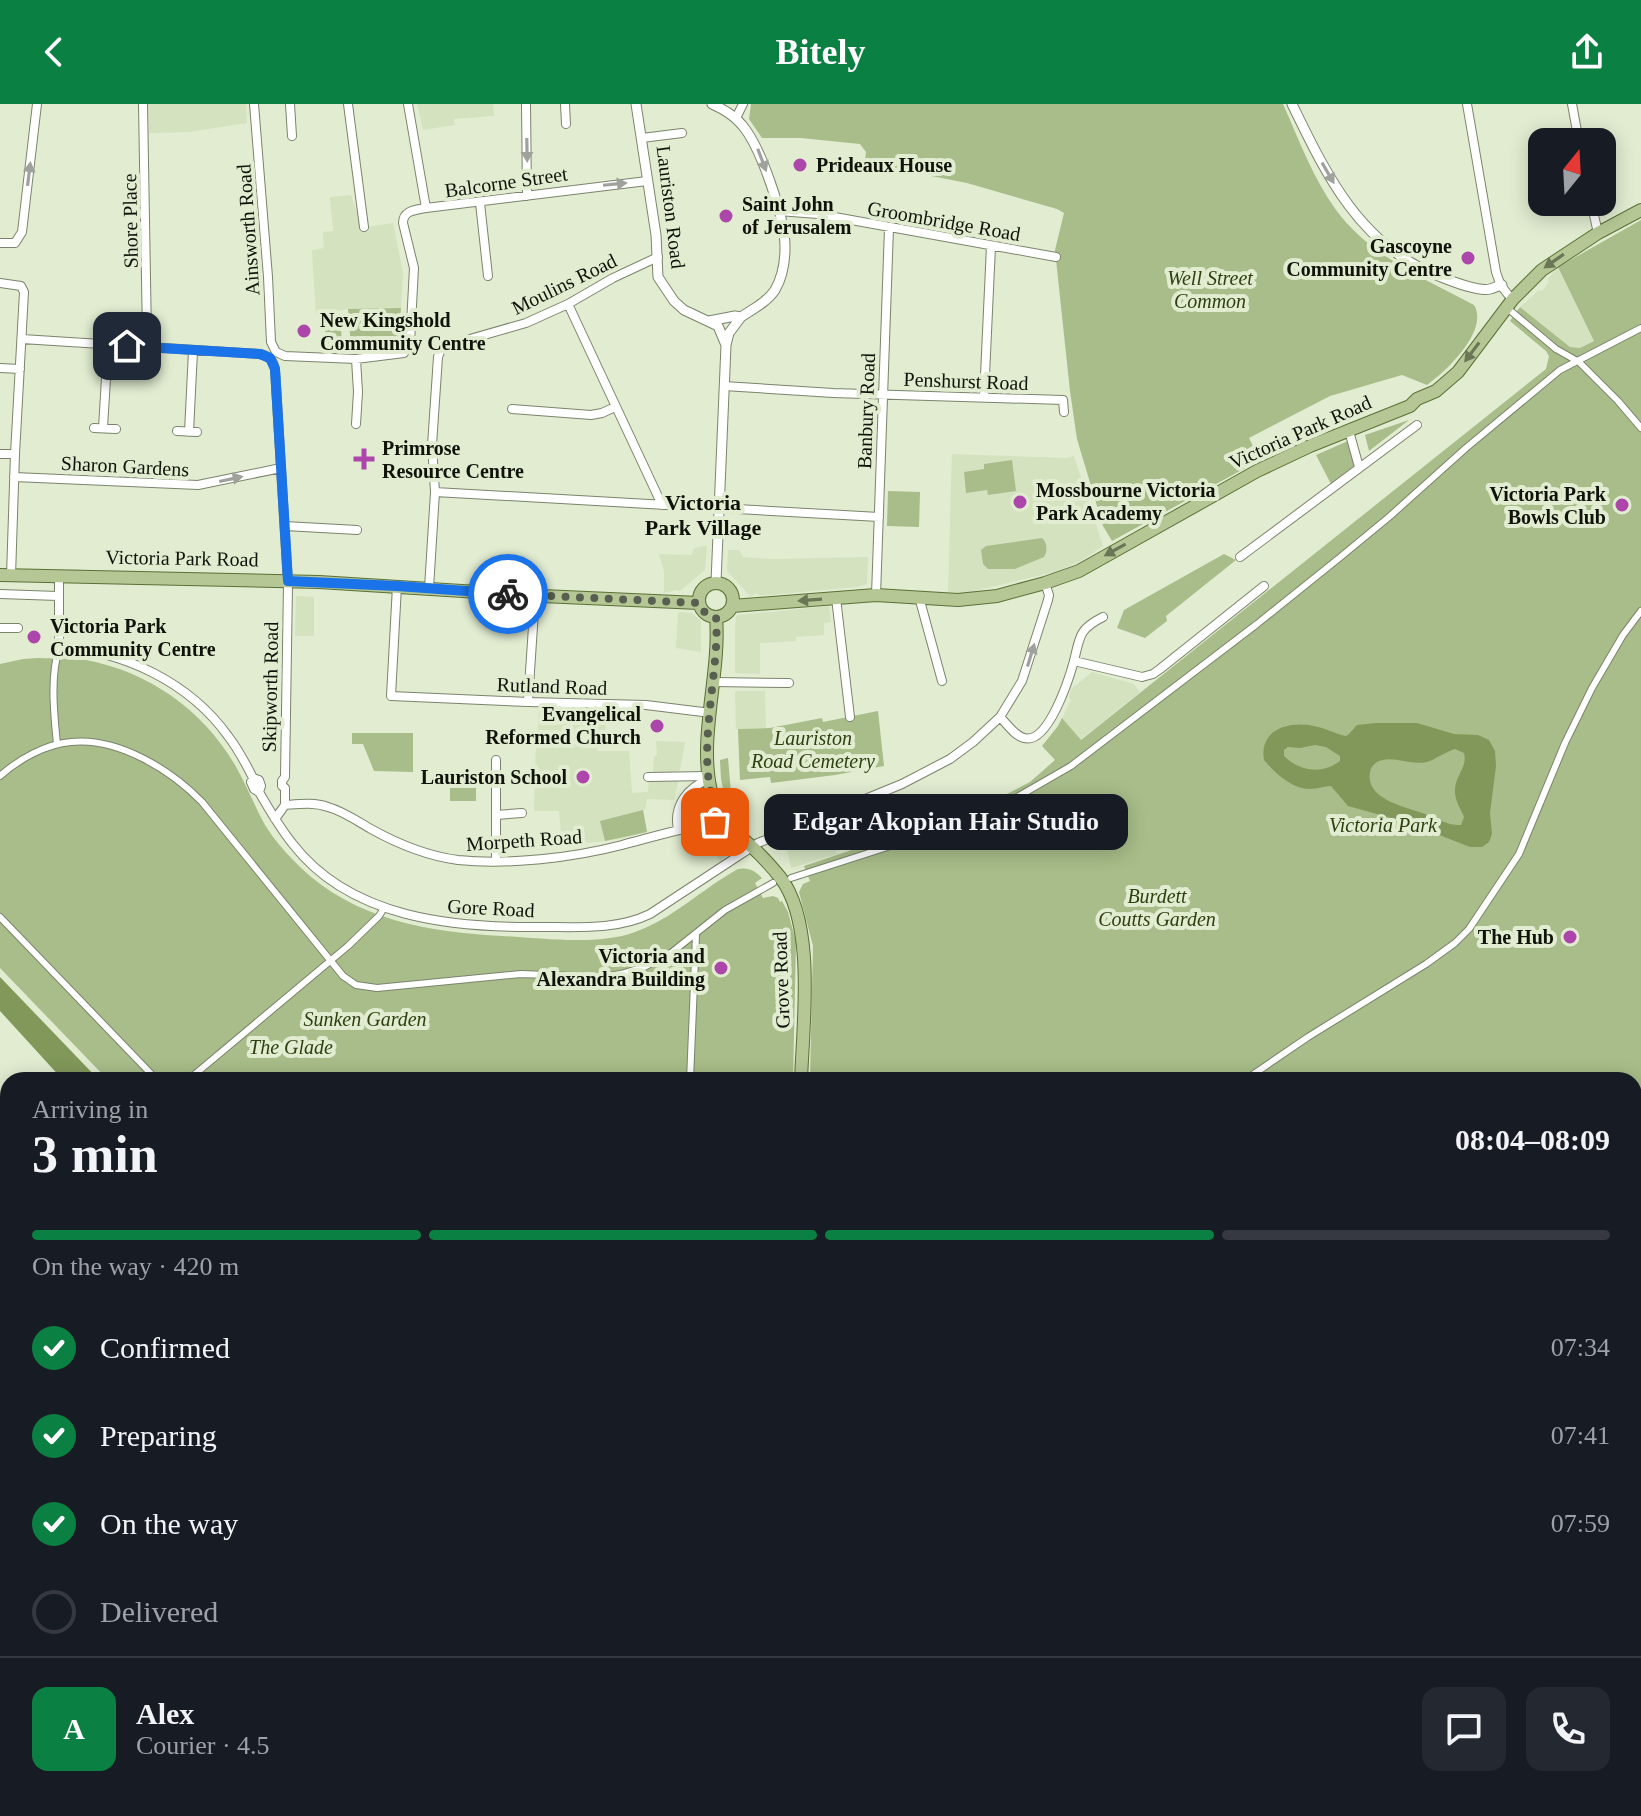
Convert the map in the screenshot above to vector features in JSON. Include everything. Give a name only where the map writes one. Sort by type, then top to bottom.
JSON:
[{"type":"main road","name":"Victoria Park Road","points":[[732,606],[876,595],[978,599],[1045,583],[1079,571],[1257,471],[1410,406],[1417,399],[1436,391],[1458,372],[1510,303],[1549,265],[1641,210]]},
{"type":"main road","name":"Victoria Park Road","points":[[6,576],[288,581],[699,603]]},
{"type":"main road","points":[[716,582],[727,586],[733,597],[732,606],[724,615],[716,617],[705,613],[699,603],[704,587],[716,582]]},
{"type":"main road","points":[[716,617],[708,778],[714,804],[723,821],[751,846]]},
{"type":"main road","name":"Grove Road","points":[[751,846],[783,881],[802,934],[801,1072]]},
{"type":"street","points":[[0,243],[16,242],[22,232],[37,104]]},
{"type":"street","name":"Shore Place","points":[[143,104],[147,337]]},
{"type":"street","name":"Ainsworth Road","points":[[254,104],[273,355]]},
{"type":"street","points":[[290,104],[292,136]]},
{"type":"street","points":[[348,104],[364,227]]},
{"type":"street","name":"Balcorne Street","points":[[408,104],[426,208],[647,181]]},
{"type":"street","points":[[526,104],[527,196]]},
{"type":"street","points":[[565,104],[566,124]]},
{"type":"street","name":"Lauriston Road","points":[[636,104],[658,257],[658,277],[684,310],[718,326],[726,345]]},
{"type":"street","points":[[712,104],[736,118],[758,148],[778,211],[785,246],[777,286],[761,304],[741,317],[729,333],[726,345],[716,582]]},
{"type":"street","points":[[736,118],[743,104]]},
{"type":"street","points":[[1292,104],[1335,186],[1355,215],[1383,244],[1406,261],[1449,280],[1484,289],[1502,285]]},
{"type":"street","points":[[1467,104],[1496,272],[1510,303],[1556,349],[1579,362],[1641,428]]},
{"type":"street","points":[[1572,104],[1576,128]]},
{"type":"street","name":"Lauriston Road","points":[[642,138],[682,133]]},
{"type":"street","points":[[480,203],[488,276]]},
{"type":"street","points":[[22,339],[290,357],[356,359],[404,353],[410,343],[414,268],[402,220],[407,213],[426,208]]},
{"type":"street","name":"Groombridge Road","points":[[778,211],[818,214],[1056,257]]},
{"type":"street","points":[[1594,216],[1598,233]]},
{"type":"street","name":"Banbury Road","points":[[876,595],[889,228]]},
{"type":"street","points":[[984,397],[991,246]]},
{"type":"street","name":"Moulins Road","points":[[435,492],[432,445],[440,351],[444,345],[515,327],[568,304],[658,257]]},
{"type":"street","points":[[0,283],[21,286],[24,290],[6,576]]},
{"type":"street","points":[[568,304],[662,505]]},
{"type":"street","points":[[709,321],[741,317]]},
{"type":"street","points":[[791,878],[965,822],[1005,804],[1071,766],[1379,526],[1535,389],[1560,370],[1641,328]]},
{"type":"street","points":[[108,345],[99,428],[116,429]]},
{"type":"street","points":[[177,431],[193,432],[193,351]]},
{"type":"street","name":"Skipworth Road","points":[[273,355],[288,581],[285,805]]},
{"type":"street","points":[[356,359],[356,424]]},
{"type":"street","points":[[0,368],[20,369]]},
{"type":"street","name":"Penshurst Road","points":[[724,386],[833,393],[1063,400],[1064,412]]},
{"type":"street","points":[[512,409],[591,415],[615,407]]},
{"type":"street","points":[[1240,557],[1417,425]]},
{"type":"street","points":[[1349,431],[1359,467]]},
{"type":"street","points":[[0,454],[15,454]]},
{"type":"street","name":"Sharon Gardens","points":[[14,477],[198,485],[281,468]]},
{"type":"street","points":[[429,588],[435,492],[879,517]]},
{"type":"street","points":[[285,526],[357,530]]},
{"type":"street","points":[[57,744],[54,695],[55,658],[59,648],[59,575]]},
{"type":"street","name":"Gore Road","points":[[59,648],[93,651],[124,660],[173,684],[202,707],[227,734],[253,778],[254,789],[259,792],[292,844],[319,872],[345,889],[384,908],[437,921],[517,928],[600,926],[636,921],[751,846],[902,784],[950,759],[1000,717],[1017,691],[1028,668],[1048,600],[1045,583]]},
{"type":"street","name":"Rutland Road","points":[[397,586],[391,696],[646,705],[711,713]]},
{"type":"street","points":[[1074,661],[1136,677],[1147,676],[1264,586]]},
{"type":"street","points":[[0,594],[58,596]]},
{"type":"street","points":[[528,702],[535,596]]},
{"type":"street","points":[[919,597],[942,681]]},
{"type":"street","points":[[836,598],[850,717]]},
{"type":"street","points":[[1257,1072],[1426,964],[1469,929],[1519,854],[1565,743],[1596,679],[1641,611]]},
{"type":"street","points":[[1000,717],[1022,738],[1038,735],[1045,728],[1062,695],[1080,634],[1103,617]]},
{"type":"street","points":[[0,628],[18,628]]},
{"type":"street","points":[[714,682],[789,683]]},
{"type":"street","points":[[0,776],[30,756],[57,744],[72,742],[89,742],[126,752],[162,769],[188,789],[211,813],[330,961],[348,980],[361,987],[521,974],[600,977],[621,974],[644,967],[671,953],[725,910],[773,883]]},
{"type":"street","points":[[496,760],[496,861]]},
{"type":"street","points":[[648,777],[708,778]]},
{"type":"street","points":[[678,829],[677,819],[684,798],[693,787],[708,778]]},
{"type":"street","name":"Morpeth Road","points":[[285,805],[309,803],[326,806],[396,842],[456,860],[561,857],[604,850],[678,829],[723,821]]},
{"type":"street","points":[[275,819],[285,805]]},
{"type":"street","points":[[496,815],[522,813]]},
{"type":"street","points":[[198,1072],[330,961],[384,908]]},
{"type":"street","points":[[0,917],[149,1072]]},
{"type":"street","points":[[690,1072],[696,935]]},
{"type":"shaded area","points":[[148,104],[246,104],[247,123],[189,132],[149,133]]},
{"type":"shaded area","points":[[417,104],[493,104],[494,116],[454,119],[455,125],[423,130]]},
{"type":"shaded area","points":[[351,195],[362,228],[393,223],[403,273],[401,308],[348,309],[316,314],[312,250],[324,248],[323,232],[333,231],[330,197]]},
{"type":"shaded area","points":[[1558,267],[1594,341],[1580,348],[1570,347],[1520,307],[1539,290],[1542,291]]},
{"type":"shaded area","name":"Mossbourne Victoria Park Academy","points":[[952,454],[1074,456],[1103,546],[1081,561],[1055,572],[965,593],[948,593]]},
{"type":"shaded area","points":[[707,546],[705,570],[680,591],[664,593],[664,572],[659,554],[692,555],[693,549]]},
{"type":"shaded area","points":[[728,550],[739,550],[743,557],[772,559],[868,557],[867,584],[769,595],[756,593],[752,596],[727,571]]},
{"type":"shaded area","points":[[296,596],[314,597],[314,636],[295,636]]},
{"type":"shaded area","points":[[829,606],[831,622],[824,623],[824,635],[796,637],[796,641],[760,643],[760,674],[735,673],[736,616]]},
{"type":"shaded area","points":[[678,612],[692,613],[701,621],[701,652],[676,648]]},
{"type":"shaded area","points":[[1092,672],[1134,684],[1140,692],[1080,740],[1062,718],[1071,700],[1071,689]]},
{"type":"shaded area","points":[[737,691],[765,691],[766,728],[736,729]]},
{"type":"shaded area","name":"Lauriston School","points":[[539,708],[607,711],[604,747],[597,751],[629,751],[632,793],[648,792],[649,780],[678,782],[674,800],[647,799],[643,810],[647,832],[621,839],[562,846],[559,811],[534,811]]},
{"type":"shaded area","points":[[1417,723],[1489,740],[1495,751],[1496,766],[1489,842],[1482,847],[1470,847],[1406,822],[1348,806],[1331,786],[1310,789],[1297,786],[1279,775],[1264,760],[1266,741],[1271,734],[1286,726],[1314,726],[1345,736],[1357,725]],"holes":[[[1288,747],[1326,747],[1340,756],[1340,761],[1318,770],[1304,768],[1284,756],[1284,750]],[[1455,749],[1464,753],[1465,758],[1455,786],[1456,799],[1464,817],[1461,825],[1447,823],[1389,801],[1380,796],[1370,782],[1370,772],[1377,762],[1427,762]]]},
{"type":"shaded area","points":[[656,741],[685,742],[680,770],[653,772]]},
{"type":"shaded area","points":[[827,822],[837,854],[791,868],[785,841]]},
{"type":"shaded area","points":[[692,830],[723,834],[731,850],[720,862],[710,847],[697,848]]},
{"type":"shaded area","points":[[0,977],[91,1072],[56,1072],[0,1011]]},
{"type":"green space","name":"Well Street Common","points":[[751,104],[1283,104],[1320,185],[1336,210],[1365,241],[1399,265],[1474,305],[1476,326],[1455,360],[1427,385],[1402,375],[1330,396],[1249,438],[1260,460],[1112,541],[1103,526],[1077,439],[1055,250],[1064,213],[967,183],[916,173],[864,170],[866,152],[860,144],[762,138],[749,119]]},
{"type":"green space","name":"Victoria Park","points":[[1641,220],[1641,1072],[810,1072],[813,946],[799,892],[803,884],[810,881],[804,866],[962,813],[1030,782],[1055,760],[1042,746],[1062,718],[1081,740],[1546,369],[1549,356],[1546,351],[1510,321],[1520,307],[1570,347],[1580,348],[1594,341],[1558,267]]},
{"type":"green space","points":[[401,308],[399,336],[393,344],[351,348],[348,309]]},
{"type":"green space","points":[[340,315],[342,343],[326,344],[324,317]]},
{"type":"green space","points":[[1409,420],[1369,451],[1365,435]]},
{"type":"green space","points":[[1348,441],[1355,466],[1331,484],[1316,455]]},
{"type":"green space","points":[[1012,460],[1016,491],[988,495],[987,490],[966,493],[964,472],[984,469],[984,464]]},
{"type":"green space","points":[[888,491],[920,492],[919,527],[887,526]]},
{"type":"green space","points":[[1042,538],[1046,547],[1044,557],[1015,569],[988,569],[983,564],[981,550],[986,546]]},
{"type":"green space","points":[[1224,554],[1236,560],[1166,616],[1167,621],[1145,638],[1117,628],[1124,610]]},
{"type":"green space","points":[[23,659],[80,659],[109,666],[172,696],[222,745],[269,831],[300,867],[344,900],[394,920],[475,934],[604,939],[649,926],[738,869],[754,872],[762,878],[755,883],[763,898],[773,896],[782,901],[796,942],[793,1072],[100,1072],[0,968],[0,664]]},
{"type":"green space","name":"Lauriston Road Cemetery","points":[[878,711],[884,766],[771,783],[770,777],[740,780],[738,729],[770,728],[822,718],[823,722]]},
{"type":"green space","points":[[352,733],[413,733],[413,772],[374,771],[363,744],[352,744]]},
{"type":"green space","points":[[728,758],[732,805],[727,807],[720,760]]},
{"type":"green space","points":[[450,776],[476,776],[476,801],[450,801]]},
{"type":"green space","points":[[643,810],[647,832],[605,841],[600,821]]},
{"type":"way so far","points":[[508,594],[699,603],[705,613],[716,617],[708,776],[714,804],[723,821],[715,822]]},
{"type":"place","name":"Prideaux House","points":[[800,165]]},
{"type":"place","name":"Saint John of Jerusalem","points":[[726,216]]},
{"type":"place","name":"Gascoyne Community Centre","points":[[1468,258]]},
{"type":"place","name":"New Kingshold Community Centre","points":[[304,331]]},
{"type":"place","name":"Primrose Resource Centre","points":[[364,459]]},
{"type":"place","name":"Mossbourne Victoria Park Academy","points":[[1020,502]]},
{"type":"place","name":"Victoria Park Bowls Club","points":[[1622,505]]},
{"type":"place","name":"Victoria Park Community Centre","points":[[34,637]]},
{"type":"place","name":"Evangelical Reformed Church","points":[[657,726]]},
{"type":"place","name":"Lauriston School","points":[[583,777]]},
{"type":"place","name":"Edgar Akopian Hair Studio","points":[[715,822]]},
{"type":"place","name":"The Hub","points":[[1570,937]]},
{"type":"place","name":"Victoria and Alexandra Building","points":[[721,968]]},
{"type":"district","name":"Victoria Park Village","points":[[703,514]]},
{"type":"route","points":[[127,346],[260,354],[270,358],[275,369],[288,581],[508,594]]},
{"type":"park label","name":"Burdett Coutts Garden","points":[[1157,908]]},
{"type":"park label","name":"Sunken Garden","points":[[365,1019]]},
{"type":"park label","name":"The Glade","points":[[291,1047]]}]
